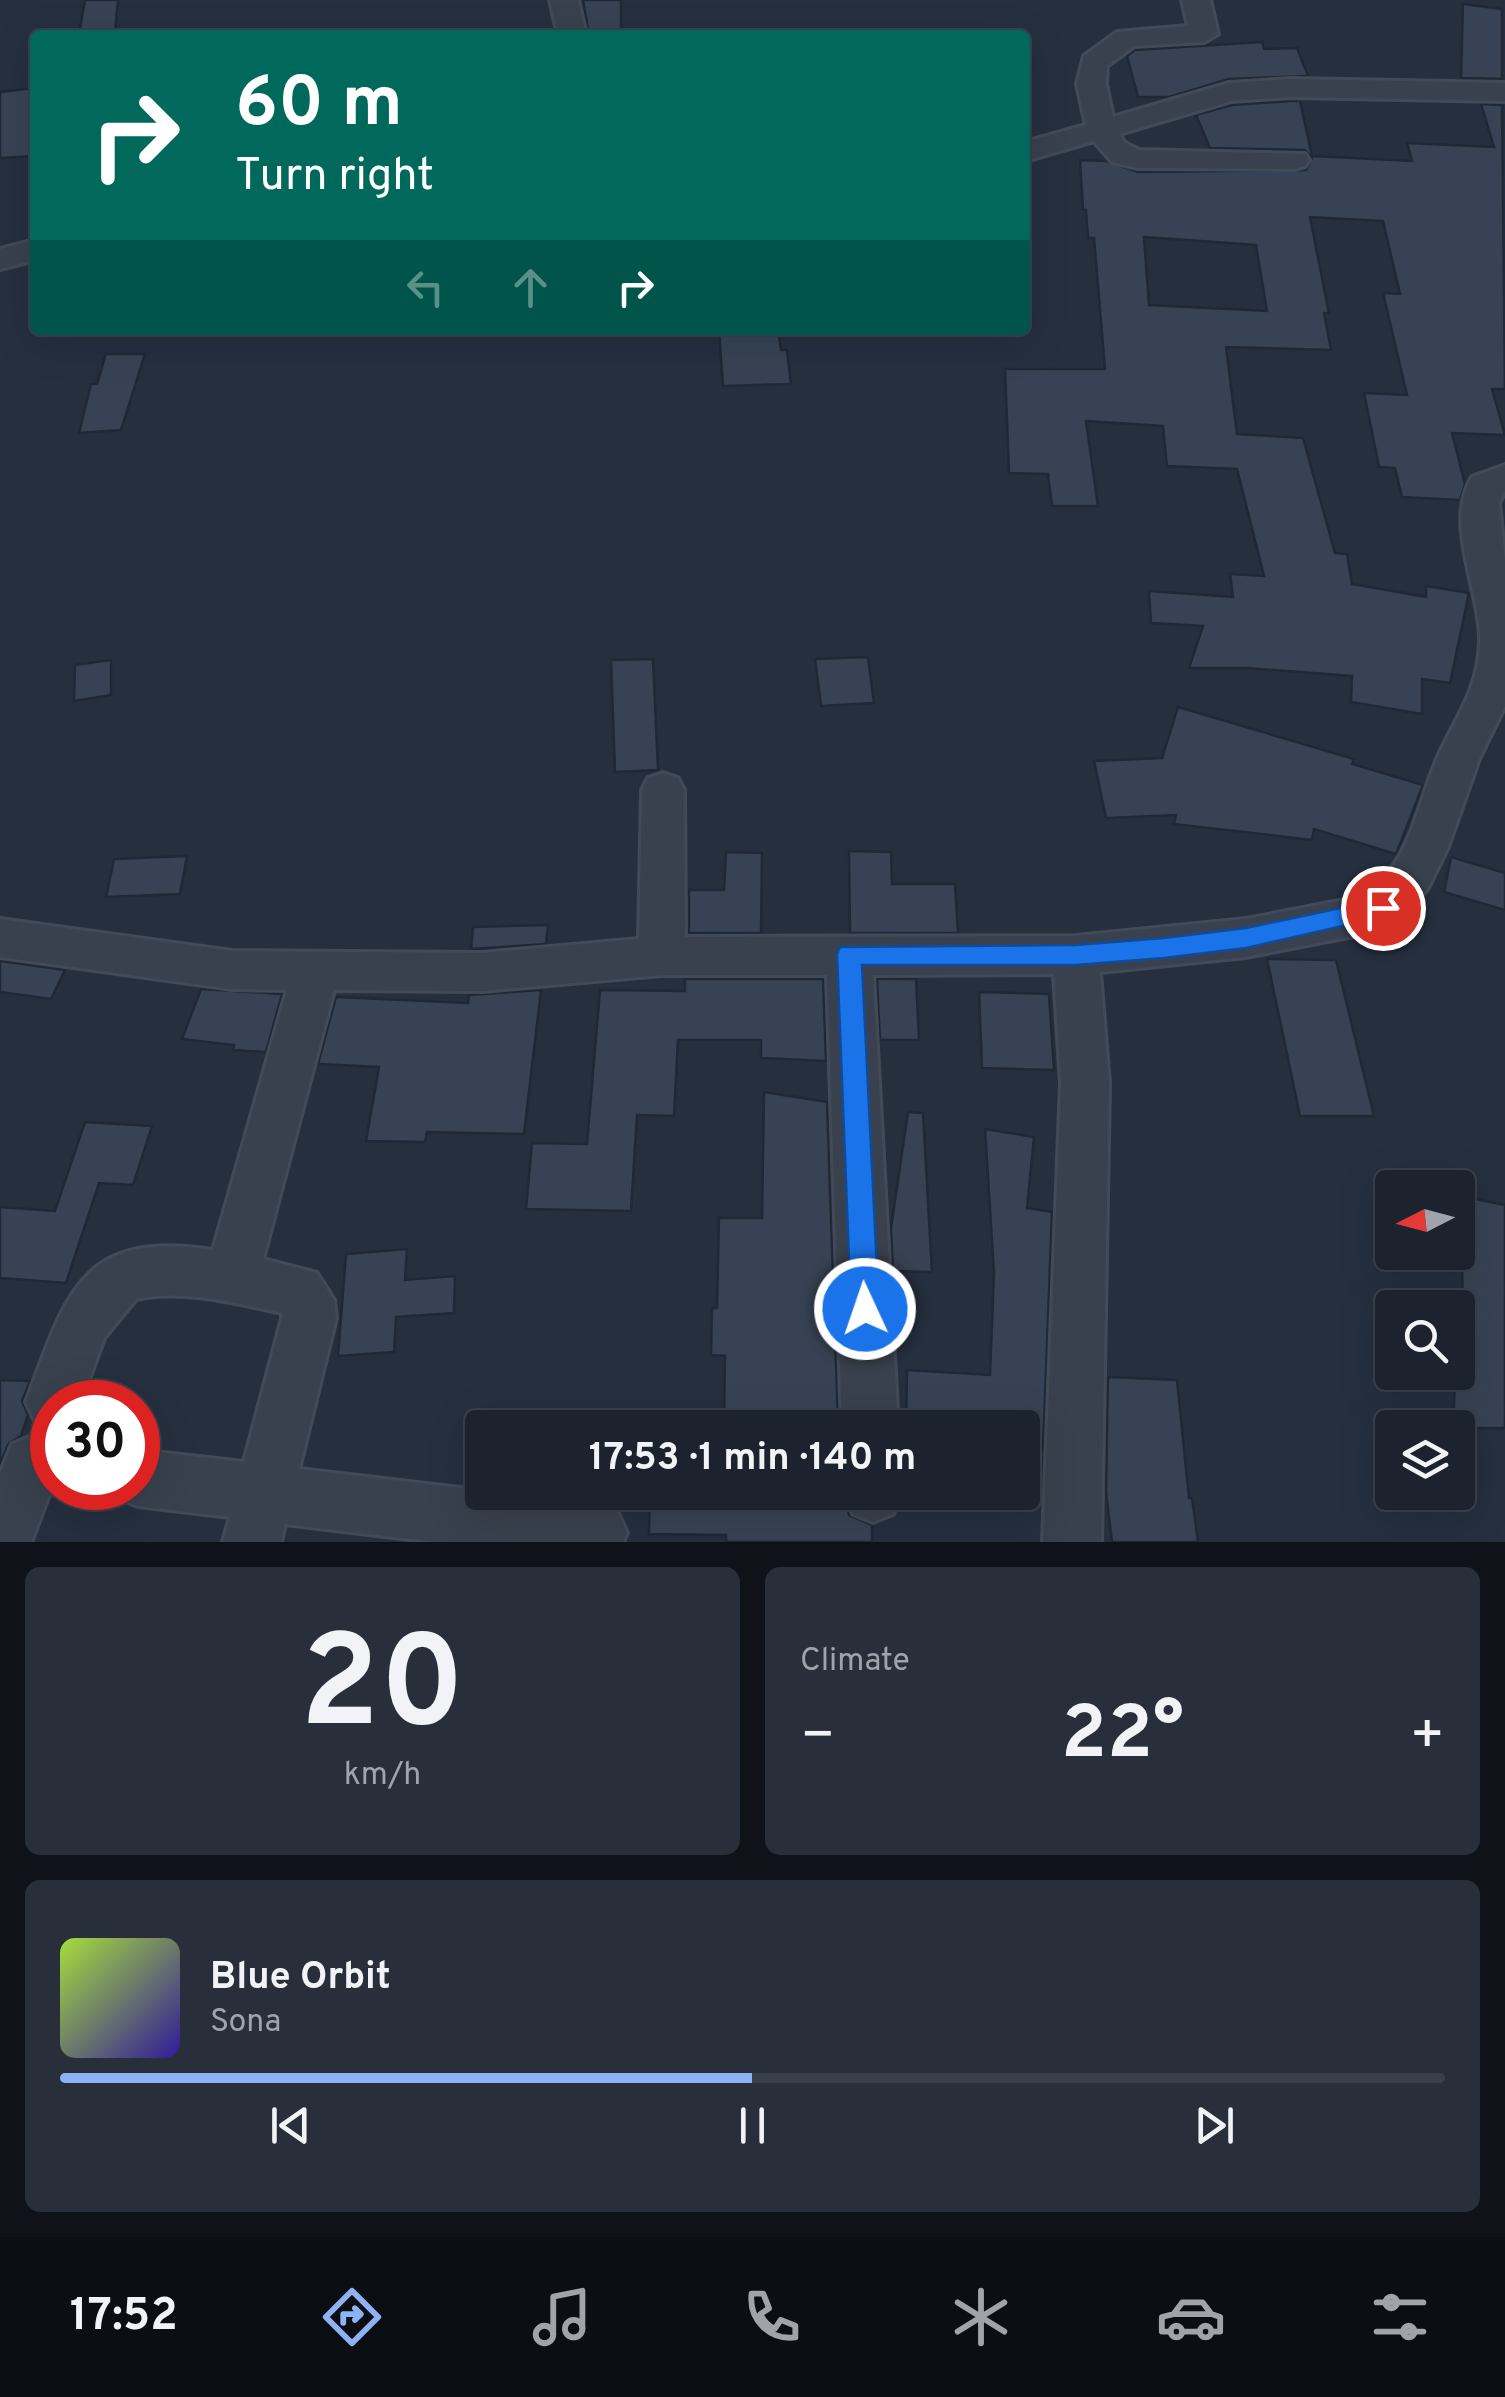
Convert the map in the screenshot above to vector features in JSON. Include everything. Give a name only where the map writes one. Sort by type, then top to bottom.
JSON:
[{"type":"street","points":[[564,0],[571,30]]},
{"type":"street","points":[[1196,0],[1204,34],[1229,92]]},
{"type":"street","points":[[1204,34],[1127,38],[1105,50],[1088,74],[1088,88],[1114,148],[1124,156],[1139,159],[1294,160]]},
{"type":"street","points":[[1030,150],[1229,92],[1291,88],[1505,92]]},
{"type":"street","points":[[0,259],[30,251]]},
{"type":"street","points":[[0,938],[232,970],[483,972],[662,956],[1076,955],[1164,948],[1369,914],[1401,892],[1426,847],[1447,784],[1496,684],[1500,639],[1486,572],[1480,504],[1485,486],[1505,477]]},
{"type":"street","points":[[662,956],[663,790]]},
{"type":"street","points":[[849,954],[869,1410]]},
{"type":"street","points":[[1072,1542],[1085,1082],[1076,955]]},
{"type":"street","points":[[231,1280],[316,971]]},
{"type":"street","points":[[63,1380],[82,1330],[98,1301],[118,1280],[147,1270],[298,1291],[307,1300],[309,1318],[258,1519]]},
{"type":"street","points":[[160,1486],[258,1519],[598,1532]]},
{"type":"street","points":[[2,1542],[30,1488]]},
{"type":"building","points":[[85,0],[118,0],[115,30],[80,30]]},
{"type":"building","points":[[583,0],[621,0],[621,30],[588,30]]},
{"type":"building","points":[[1463,4],[1502,9],[1502,79],[1461,78]]},
{"type":"building","points":[[1262,42],[1264,49],[1297,48],[1308,76],[1229,79],[1169,97],[1138,97],[1127,56],[1135,50]]},
{"type":"building","points":[[30,89],[30,156],[0,158],[0,92]]},
{"type":"building","points":[[1300,101],[1312,156],[1412,161],[1407,143],[1494,147],[1481,104],[1502,105],[1505,389],[1492,389],[1505,435],[1452,433],[1465,484],[1460,500],[1402,497],[1395,468],[1379,467],[1364,393],[1407,395],[1383,293],[1400,294],[1383,221],[1310,217],[1329,313],[1324,313],[1331,350],[1226,347],[1237,434],[1303,438],[1335,553],[1347,554],[1352,584],[1426,597],[1426,586],[1469,593],[1450,683],[1422,679],[1422,714],[1351,702],[1352,676],[1189,668],[1203,626],[1151,623],[1149,591],[1233,597],[1230,574],[1264,576],[1237,469],[1167,466],[1163,426],[1086,421],[1098,506],[1052,506],[1048,474],[1009,473],[1005,369],[1105,369],[1094,238],[1088,238],[1080,160],[1106,161],[1138,172],[1306,170],[1312,158],[1305,150],[1210,148],[1196,115],[1232,105]],"holes":[[[1144,237],[1256,245],[1267,311],[1149,305]]]},
{"type":"building","points":[[719,335],[779,335],[781,350],[787,350],[791,384],[723,386]]},
{"type":"building","points":[[106,354],[145,354],[121,430],[79,433],[91,384],[97,384]]},
{"type":"building","points":[[868,657],[874,703],[821,706],[815,659]]},
{"type":"building","points":[[653,659],[658,770],[615,772],[611,660]]},
{"type":"building","points":[[111,660],[111,695],[74,701],[75,665]]},
{"type":"building","points":[[1178,707],[1354,759],[1352,764],[1423,785],[1396,854],[1314,829],[1312,840],[1174,824],[1176,815],[1106,818],[1094,761],[1162,758]]},
{"type":"building","points":[[849,851],[891,852],[892,884],[955,884],[958,933],[850,933]]},
{"type":"building","points":[[726,852],[762,853],[761,933],[689,933],[689,890],[724,890]]},
{"type":"building","points":[[187,856],[180,894],[106,897],[114,859]]},
{"type":"building","points":[[1451,857],[1505,873],[1505,910],[1444,892]]},
{"type":"building","points":[[548,925],[546,944],[471,949],[473,927]]},
{"type":"building","points":[[1267,959],[1336,960],[1374,1116],[1300,1116]]},
{"type":"building","points":[[0,961],[65,970],[51,999],[0,992]]},
{"type":"building","points":[[685,979],[823,979],[826,1061],[761,1058],[761,1040],[678,1040],[674,1116],[637,1115],[631,1211],[526,1209],[532,1143],[587,1144],[600,990],[685,991]]},
{"type":"building","points":[[877,979],[916,979],[919,1040],[880,1040]]},
{"type":"building","points":[[201,989],[282,994],[266,1052],[233,1050],[234,1045],[182,1039]]},
{"type":"building","points":[[541,990],[524,1134],[427,1132],[425,1142],[366,1141],[379,1067],[318,1064],[336,997],[468,1003],[469,995]]},
{"type":"building","points":[[979,992],[1049,994],[1054,1070],[982,1068]]},
{"type":"building","points":[[764,1092],[827,1102],[838,1410],[724,1410],[725,1356],[711,1355],[712,1308],[717,1308],[719,1218],[762,1218]]},
{"type":"building","points":[[908,1112],[923,1113],[932,1272],[893,1271],[891,1228]]},
{"type":"building","points":[[85,1122],[152,1126],[133,1185],[99,1183],[66,1283],[0,1278],[0,1207],[55,1211]]},
{"type":"building","points":[[985,1129],[1034,1137],[1027,1208],[1052,1212],[1043,1450],[1040,1410],[906,1410],[907,1370],[990,1375],[994,1273]]},
{"type":"building","points":[[1475,1199],[1505,1205],[1505,1428],[1475,1428],[1475,1410],[1454,1410],[1455,1390],[1475,1390],[1475,1290],[1463,1290],[1462,1270],[1475,1270]]},
{"type":"building","points":[[407,1249],[405,1280],[455,1276],[454,1313],[396,1317],[394,1352],[338,1356],[346,1254]]},
{"type":"building","points":[[1108,1377],[1177,1380],[1189,1498],[1198,1542],[1112,1542],[1106,1492]]},
{"type":"building","points":[[0,1380],[30,1381],[22,1401],[28,1415],[21,1436],[9,1443],[0,1464]]},
{"type":"building","points":[[650,1510],[847,1510],[849,1515],[872,1525],[872,1542],[726,1542],[726,1535],[649,1534]]},
{"type":"route","points":[[865,1309],[849,954],[1076,955],[1164,948],[1246,938],[1383,908]]}]
